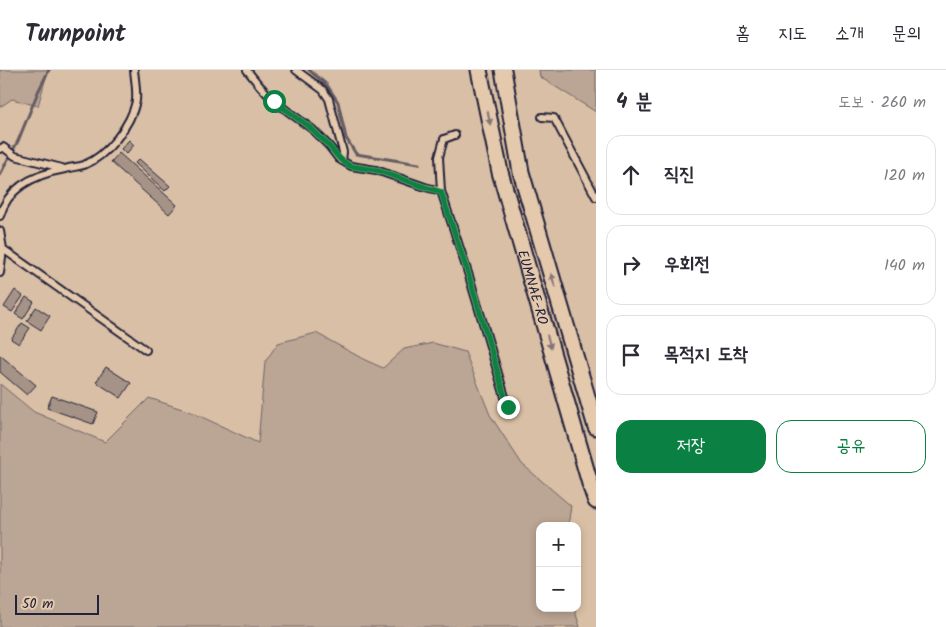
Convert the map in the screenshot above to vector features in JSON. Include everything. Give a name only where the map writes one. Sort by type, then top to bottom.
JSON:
[{"type":"street","name":"EUMNAE-RO","points":[[480,70],[500,172],[596,501]]},
{"type":"street","name":"EUMNAE-RO","points":[[503,70],[522,172],[596,427]]},
{"type":"lane","points":[[0,216],[2,207],[9,197],[26,182],[42,174],[82,166],[95,160],[114,142],[134,108],[136,98],[134,70]]},
{"type":"lane","points":[[247,70],[274,101],[312,129],[342,161],[350,166],[376,170],[441,192]]},
{"type":"lane","points":[[296,70],[323,90],[329,98],[343,152],[342,161]]},
{"type":"lane","points":[[542,117],[554,118],[596,197]]},
{"type":"lane","points":[[455,135],[444,139],[438,157],[441,192],[469,276],[508,407]]},
{"type":"lane","points":[[2,148],[14,156],[64,169]]},
{"type":"lane","points":[[0,231],[3,249],[0,273]]},
{"type":"lane","points":[[3,249],[146,350]]},
{"type":"shaded area","points":[[0,70],[48,70],[38,106],[12,99],[0,107]]},
{"type":"shaded area","points":[[539,70],[596,70],[596,112],[540,77]]},
{"type":"shaded area","points":[[316,333],[383,368],[404,349],[433,343],[465,352],[490,415],[522,464],[571,506],[569,522],[536,522],[536,612],[575,612],[580,627],[0,627],[0,384],[34,412],[105,442],[149,398],[191,412],[258,443],[265,362],[278,343]]},
{"type":"building","points":[[129,140],[134,145],[126,154],[121,149]]},
{"type":"building","points":[[119,153],[177,205],[169,214],[111,162]]},
{"type":"building","points":[[139,159],[170,186],[165,191],[135,163]]},
{"type":"building","points":[[15,290],[23,296],[12,312],[4,307]]},
{"type":"building","points":[[26,297],[34,302],[23,319],[15,314]]},
{"type":"building","points":[[36,307],[50,316],[41,330],[27,321]]},
{"type":"building","points":[[22,323],[30,328],[19,344],[11,339]]},
{"type":"building","points":[[0,355],[36,385],[27,395],[0,372]]},
{"type":"building","points":[[106,367],[131,383],[121,398],[96,382]]},
{"type":"building","points":[[52,396],[98,412],[93,424],[47,408]]},
{"type":"waterway","points":[[0,175],[18,141],[49,70]]},
{"type":"waterway","points":[[309,70],[327,85],[338,102],[346,138],[356,154],[419,164]]},
{"type":"route","points":[[274,101],[312,129],[340,159],[350,166],[376,170],[441,192],[469,276],[508,407]]}]
